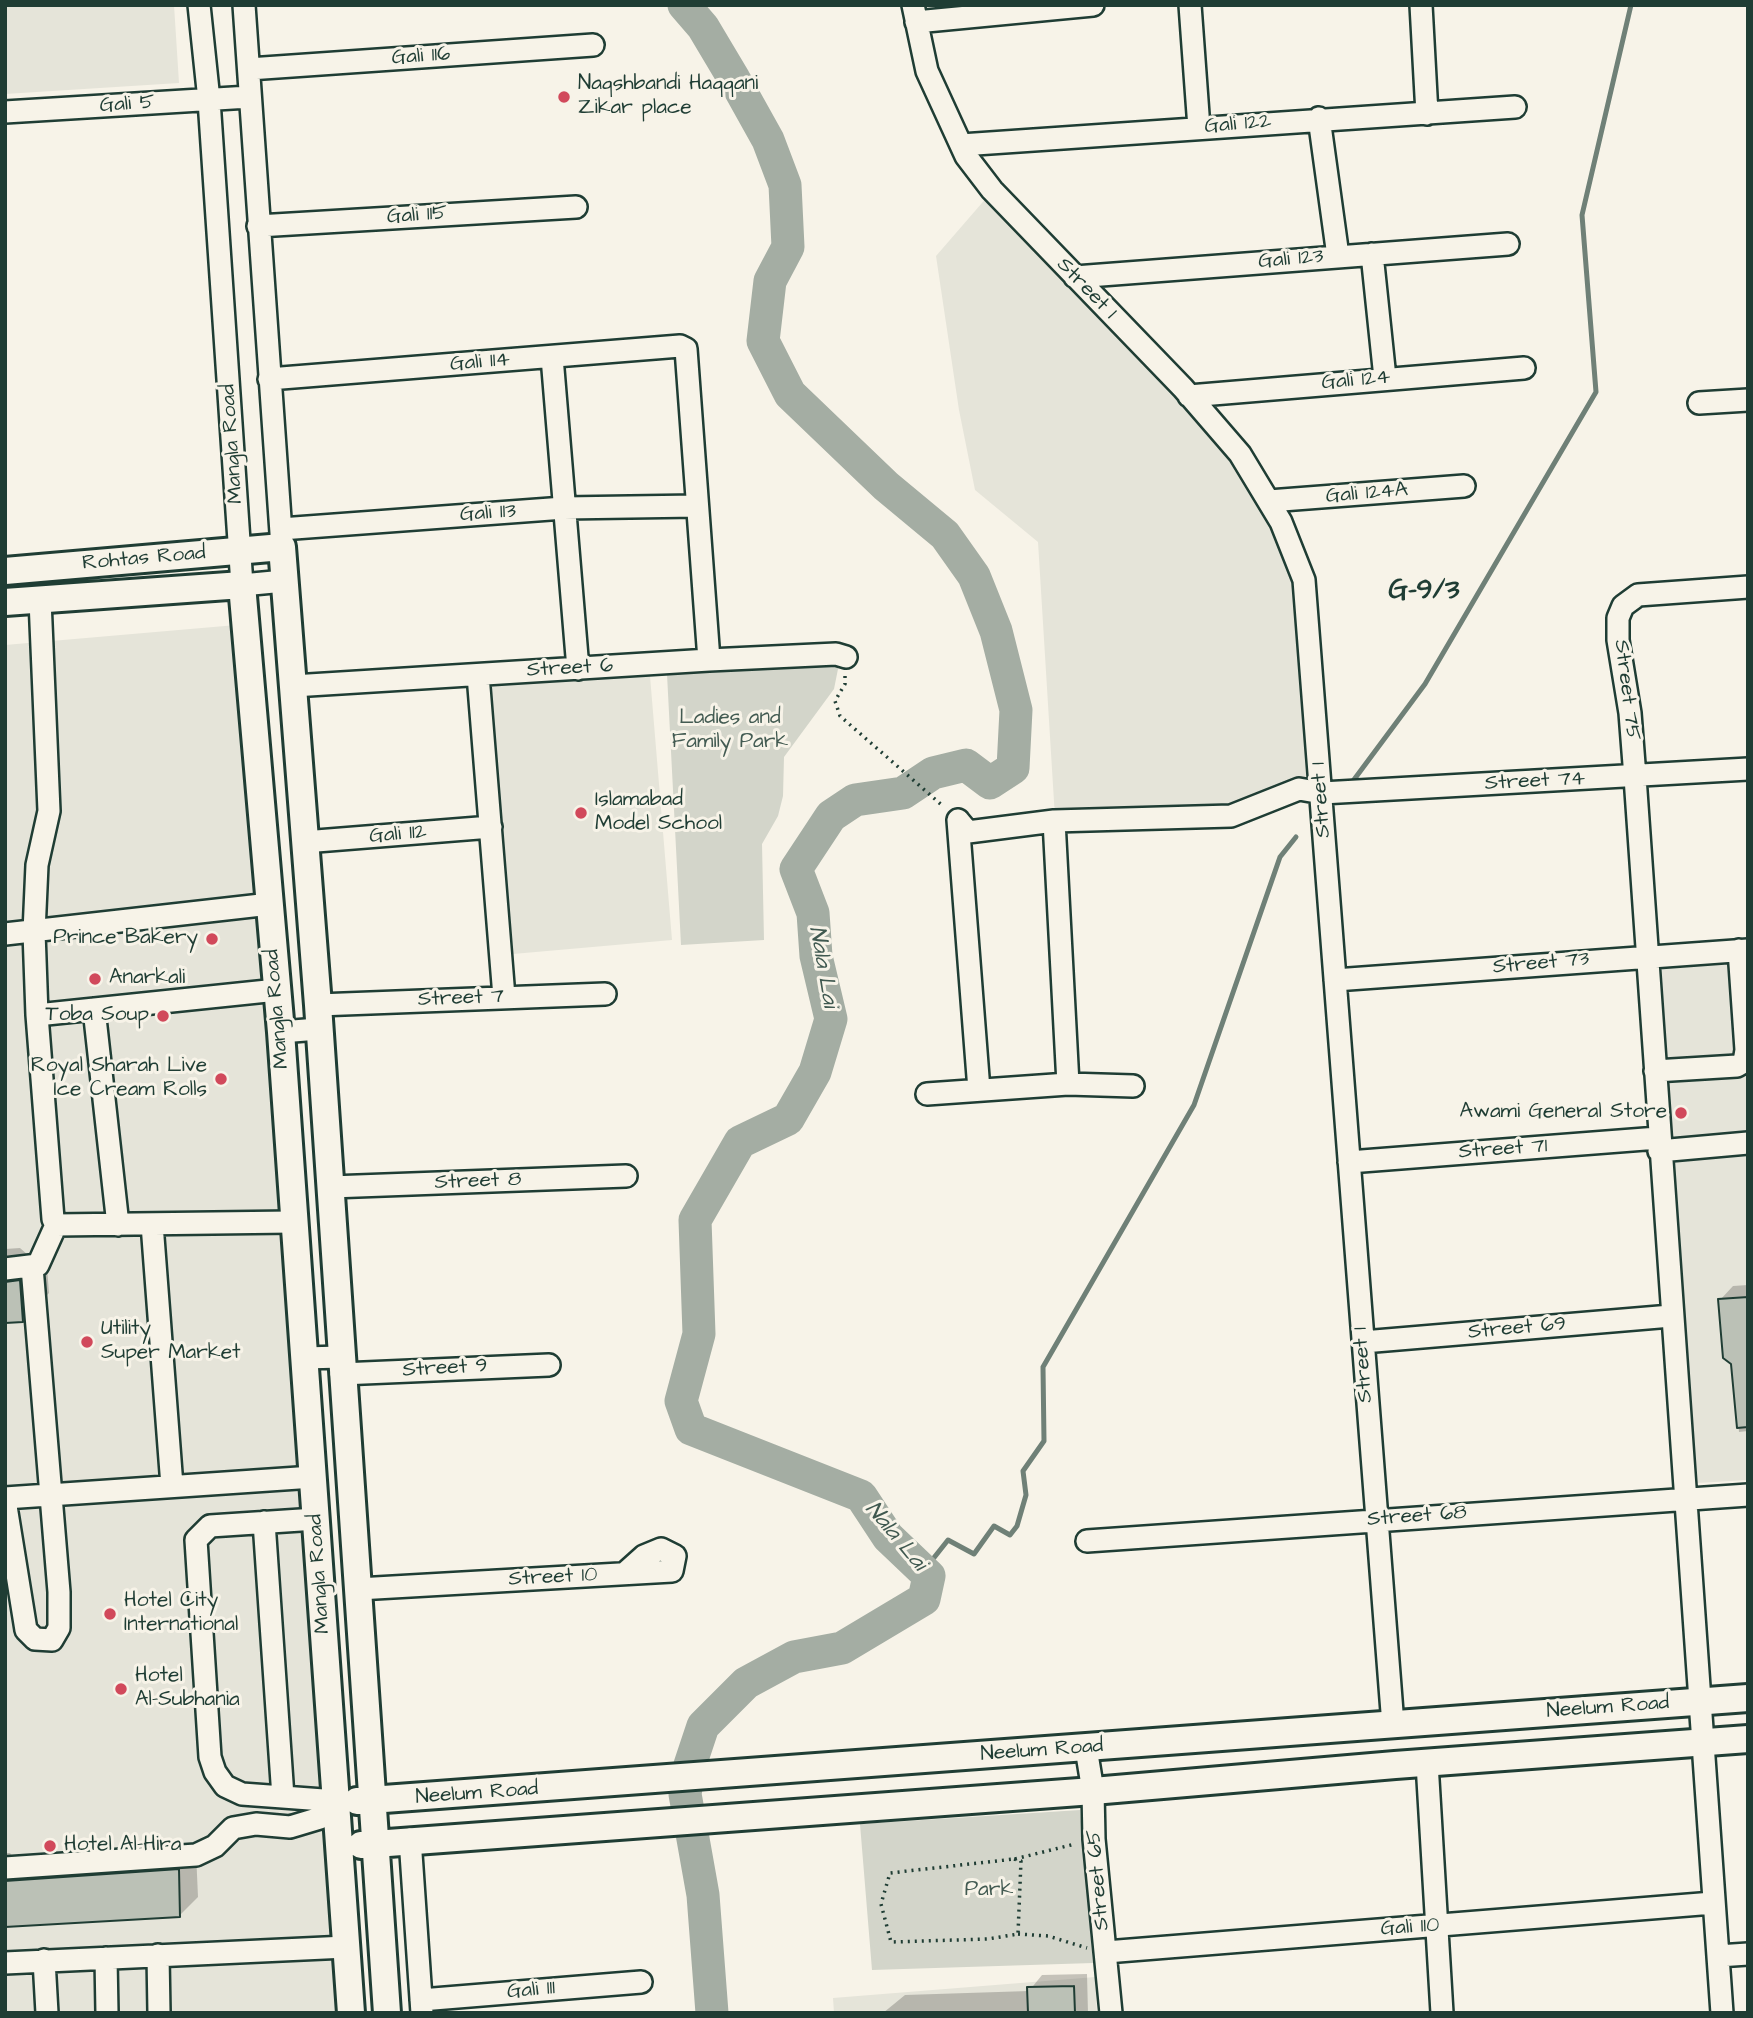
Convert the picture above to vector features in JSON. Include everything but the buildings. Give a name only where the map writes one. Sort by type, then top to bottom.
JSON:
[{"type":"main road","name":"Rohtas Road","points":[[5,571],[240,550],[282,538]]},
{"type":"main road","name":"Mangla Road","points":[[282,538],[331,1187],[341,1366],[387,2013]]},
{"type":"main road","name":"Rohtas Road","points":[[5,602],[242,585]]},
{"type":"main road","name":"Mangla Road","points":[[242,585],[281,1032],[292,1222],[341,1846],[351,2013]]},
{"type":"main road","name":"Neelum Road","points":[[337,1801],[372,1801],[759,1773],[1748,1698]]},
{"type":"main road","name":"Neelum Road","points":[[341,1846],[1093,1791],[1748,1739]]},
{"type":"street","name":"Mangla Road","points":[[199,5],[209,100],[242,585]]},
{"type":"street","name":"Mangla Road","points":[[244,5],[268,379],[282,538]]},
{"type":"street","points":[[914,13],[1093,5]]},
{"type":"street","points":[[1190,5],[1199,128]]},
{"type":"street","points":[[1421,5],[1427,114]]},
{"type":"street","name":"Street 1","points":[[914,13],[927,71],[961,145],[992,190],[1189,396],[1240,454],[1281,522],[1304,580],[1363,1342],[1374,1519],[1393,1725]]},
{"type":"street","name":"Gali 116","points":[[249,69],[593,45]]},
{"type":"street","name":"Gali 5","points":[[5,112],[249,97]]},
{"type":"street","name":"Gali 122","points":[[961,145],[1319,118],[1515,107]]},
{"type":"street","points":[[1319,118],[1338,256]]},
{"type":"street","name":"Gali 115","points":[[258,226],[576,206]]},
{"type":"street","name":"Gali 123","points":[[1075,277],[1508,244]]},
{"type":"street","points":[[1372,254],[1385,378]]},
{"type":"street","name":"Gali 114","points":[[268,379],[680,346],[685,349],[687,355],[696,506]]},
{"type":"street","points":[[552,357],[578,669]]},
{"type":"street","name":"Gali 124","points":[[1189,396],[1524,368]]},
{"type":"street","points":[[1699,403],[1748,400]]},
{"type":"street","name":"Gali 124A","points":[[1269,501],[1464,486]]},
{"type":"street","points":[[696,506],[709,660]]},
{"type":"street","name":"Gali 113","points":[[282,538],[564,509],[696,506]]},
{"type":"street","points":[[242,585],[284,582]]},
{"type":"street","name":"Street 75","points":[[1722,2013],[1635,776],[1618,640],[1618,618],[1623,606],[1638,595],[1748,587]]},
{"type":"street","points":[[5,1269],[32,1267],[43,1260],[56,1225],[53,1219],[37,1014],[34,932],[37,866],[48,811],[40,600]]},
{"type":"street","name":"Street 6","points":[[293,686],[709,660],[836,654],[846,657]]},
{"type":"street","points":[[478,675],[504,997]]},
{"type":"street","name":"Street 74","points":[[958,820],[968,832],[1054,821],[1231,816],[1299,789],[1322,793],[1748,769]]},
{"type":"street","points":[[958,820],[979,1090]]},
{"type":"street","points":[[1054,821],[1068,1084]]},
{"type":"street","name":"Gali 112","points":[[304,842],[491,827]]},
{"type":"street","points":[[5,934],[270,904]]},
{"type":"street","points":[[1655,1071],[1737,1066],[1744,1062],[1744,950]]},
{"type":"street","name":"Street 73","points":[[1335,980],[1744,950]]},
{"type":"street","points":[[37,1014],[277,990]]},
{"type":"street","name":"Street 7","points":[[281,1032],[318,1017],[504,997],[605,994]]},
{"type":"street","points":[[94,1009],[118,1225]]},
{"type":"street","points":[[927,1094],[1068,1084],[1133,1086]]},
{"type":"street","name":"Street 71","points":[[1349,1162],[1659,1144],[1748,1143]]},
{"type":"street","name":"Street 8","points":[[331,1187],[626,1176]]},
{"type":"street","points":[[56,1225],[292,1222]]},
{"type":"street","points":[[152,1224],[172,1486]]},
{"type":"street","points":[[32,1267],[53,1495],[59,1629],[52,1640],[35,1639],[26,1630],[5,1499],[53,1495],[172,1486],[313,1476]]},
{"type":"street","name":"Street 69","points":[[1363,1342],[1671,1316]]},
{"type":"street","name":"Street 9","points":[[304,1358],[341,1366],[549,1365]]},
{"type":"street","name":"Street 68","points":[[1087,1541],[1748,1495]]},
{"type":"street","points":[[316,1519],[210,1526],[196,1540],[210,1757],[215,1772],[225,1786],[242,1794],[337,1801]]},
{"type":"street","points":[[264,1522],[283,1797]]},
{"type":"street","name":"Street 10","points":[[358,1589],[672,1570],[675,1556],[661,1549],[644,1556],[625,1573]]},
{"type":"street","name":"Street 65","points":[[1086,1748],[1093,1791],[1094,1839],[1111,2013]]},
{"type":"street","points":[[1427,1763],[1442,2013]]},
{"type":"street","points":[[5,1868],[195,1855],[215,1846],[233,1828],[256,1824],[290,1827],[320,1818],[337,1801]]},
{"type":"street","points":[[410,1839],[422,2006]]},
{"type":"street","name":"Gali 110","points":[[1106,1952],[1713,1903]]},
{"type":"street","points":[[5,1963],[346,1947]]},
{"type":"street","points":[[1718,1956],[1748,1954]]},
{"type":"street","points":[[158,1955],[159,2013]]},
{"type":"street","points":[[106,1958],[107,2013]]},
{"type":"street","points":[[44,1960],[47,2013]]},
{"type":"street","name":"Gali 111","points":[[422,2006],[641,1982]]},
{"type":"path","points":[[846,657],[845,684],[835,701],[840,716],[958,820]]},
{"type":"path","points":[[1094,1839],[1014,1859],[890,1873],[881,1904],[891,1942],[988,1939],[1018,1934],[1048,1936],[1106,1952]]},
{"type":"path","points":[[1014,1859],[1021,1861],[1018,1934]]},
{"type":"shaded area","points":[[5,5],[174,5],[179,83],[5,94]]},
{"type":"shaded area","points":[[988,196],[1183,402],[1231,458],[1263,503],[1294,583],[1311,788],[1226,828],[1056,834],[1038,542],[975,490],[959,410],[936,256]]},
{"type":"shaded area","points":[[248,624],[349,2013],[5,2013],[5,645]]},
{"type":"shaded area","name":"Islamabad Model School","points":[[650,676],[672,940],[513,954],[491,686]]},
{"type":"shaded area","points":[[1748,957],[1748,1137],[1666,1142],[1657,964]]},
{"type":"shaded area","points":[[1748,1156],[1748,1480],[1697,1483],[1671,1161]]},
{"type":"shaded area","points":[[1095,1977],[1097,2013],[834,2013],[833,1998]]},
{"type":"green space","name":"Ladies and Family Park","points":[[839,664],[834,689],[784,757],[783,796],[778,816],[762,844],[764,940],[681,945],[667,674]]},
{"type":"green space","name":"Park","points":[[1080,1810],[1093,1963],[872,1970],[860,1824]]},
{"type":"waterway","name":"Nala Lai","points":[[684,5],[703,27],[734,79],[768,140],[785,185],[788,247],[770,281],[763,341],[790,394],[886,486],[945,535],[974,576],[996,631],[1016,710],[1013,768],[990,783],[966,765],[933,773],[903,793],[855,800],[831,816],[796,869],[813,913],[816,956],[831,1019],[815,1072],[788,1119],[740,1142],[695,1220],[699,1334],[681,1401],[691,1429],[861,1496],[888,1537],[929,1576],[924,1599],[842,1648],[794,1657],[746,1683],[703,1726],[690,1765],[685,1794],[703,1895],[712,2013]]},
{"type":"waterway","points":[[1350,785],[1425,684],[1596,392],[1582,215],[1631,5]]},
{"type":"waterway","points":[[925,1569],[948,1540],[974,1554],[994,1526],[1010,1535],[1017,1526],[1026,1495],[1023,1471],[1044,1441],[1043,1367],[1194,1105],[1280,857],[1296,837]]},
{"type":"place","name":"Naqshbandi Haqqani Zikar place","points":[[564,97]]},
{"type":"place","name":"Islamabad Model School","points":[[581,813]]},
{"type":"place","name":"Prince Bakery","points":[[212,939]]},
{"type":"place","name":"Anarkali","points":[[95,979]]},
{"type":"place","name":"Toba Soup","points":[[163,1016]]},
{"type":"place","name":"Royal Sharah Live Ice Cream Rolls","points":[[221,1079]]},
{"type":"place","name":"Awami General Store","points":[[1681,1113]]},
{"type":"place","name":"Utility Super Market","points":[[87,1342]]},
{"type":"place","name":"Hotel City International","points":[[110,1614]]},
{"type":"place","name":"Hotel Al-Subhania","points":[[121,1689]]},
{"type":"place","name":"Hotel Al-Hira","points":[[50,1846]]},
{"type":"district","name":"G-9/3","points":[[1424,592]]}]
